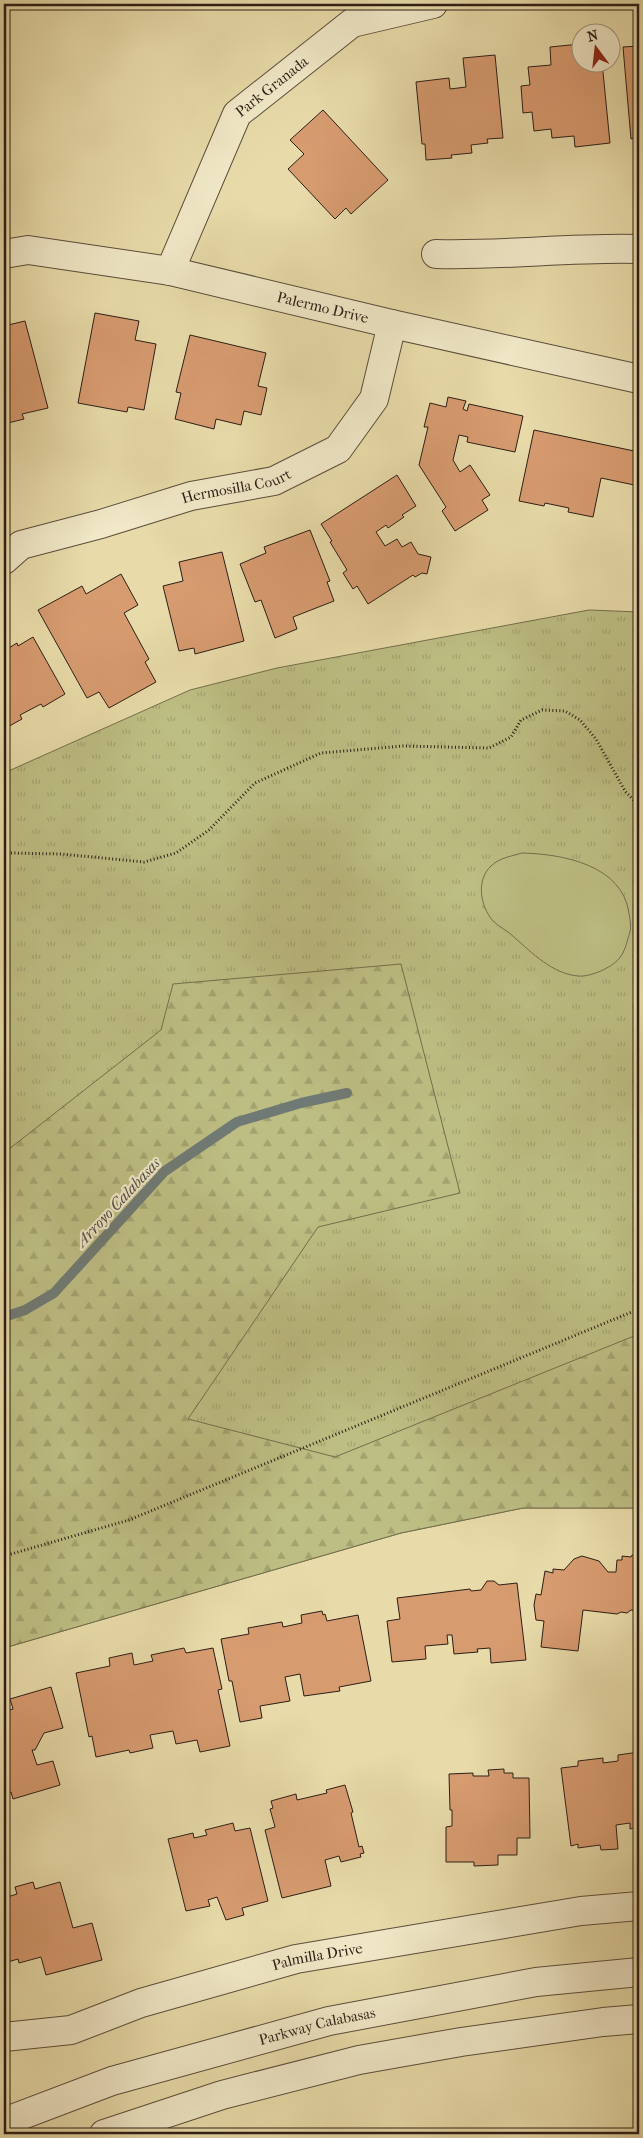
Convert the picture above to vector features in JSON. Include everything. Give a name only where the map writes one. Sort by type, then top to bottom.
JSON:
[{"type":"street","name":"Park Granada","points":[[170,271],[237,114],[352,23],[432,4]]},
{"type":"street","points":[[436,254],[483,255],[594,248],[639,249]]},
{"type":"street","name":"Palermo Drive","points":[[4,254],[28,250],[170,271],[392,324],[639,379]]},
{"type":"street","name":"Hermosilla Court","points":[[4,560],[21,545],[101,524],[190,496],[274,481],[338,448],[374,399],[392,324]]},
{"type":"street","name":"Palmilla Drive","points":[[4,2038],[71,2030],[141,2002],[296,1959],[581,1911],[639,1906]]},
{"type":"street","name":"Parkway Calabasas","points":[[4,2122],[112,2081],[329,2020],[536,1982],[639,1972]]},
{"type":"street","points":[[104,2134],[222,2094],[359,2060],[460,2042],[603,2022],[639,2019]]},
{"type":"path","points":[[4,854],[61,854],[144,862],[176,853],[209,830],[255,783],[321,753],[403,746],[489,748],[511,737],[521,720],[542,710],[564,711],[580,720],[596,739],[625,791],[639,806]]},
{"type":"path","points":[[4,1556],[129,1520],[639,1309]]},
{"type":"green space","points":[[589,610],[639,612],[639,1508],[523,1508],[401,1533],[4,1648],[4,773],[190,690],[277,668]]},
{"type":"green space","points":[[522,853],[555,856],[588,865],[603,873],[615,884],[624,897],[631,927],[625,947],[618,960],[609,967],[584,976],[569,974],[543,962],[493,921],[483,901],[483,878],[494,863]]},
{"type":"green space","points":[[401,964],[460,1193],[318,1227],[188,1419],[335,1457],[639,1334],[639,1508],[523,1508],[401,1533],[4,1648],[4,1153],[161,1030],[173,984]]},
{"type":"building","points":[[570,45],[570,72],[603,72],[610,143],[575,147],[574,136],[552,138],[551,129],[534,131],[532,112],[523,113],[521,86],[530,85],[528,67],[551,65],[550,47]]},
{"type":"building","points":[[639,46],[639,148],[637,148],[636,138],[631,139],[623,47]]},
{"type":"building","points":[[495,55],[503,138],[487,139],[488,143],[471,145],[472,153],[451,155],[452,158],[426,160],[425,144],[422,144],[416,82],[449,78],[450,89],[466,87],[463,58]]},
{"type":"building","points":[[323,110],[388,180],[351,214],[346,208],[335,219],[288,169],[304,154],[290,140]]},
{"type":"building","points":[[95,313],[139,321],[135,340],[156,344],[144,410],[128,407],[127,412],[78,403]]},
{"type":"building","points":[[25,321],[48,408],[22,414],[24,419],[4,424],[4,326]]},
{"type":"building","points":[[190,335],[266,353],[258,386],[267,388],[261,415],[244,411],[241,425],[216,419],[214,429],[175,419],[181,393],[176,392]]},
{"type":"building","points":[[448,397],[466,401],[463,409],[467,411],[469,404],[523,416],[515,452],[467,442],[468,437],[459,435],[453,460],[460,472],[470,465],[490,495],[482,500],[488,510],[455,531],[442,511],[446,507],[419,465],[428,427],[424,427],[430,403],[446,407]]},
{"type":"building","points":[[534,430],[639,452],[639,486],[601,478],[593,517],[568,512],[569,508],[545,503],[544,506],[519,501]]},
{"type":"building","points":[[397,475],[416,506],[402,515],[404,517],[388,528],[386,525],[376,532],[385,546],[397,539],[402,547],[411,542],[418,554],[431,557],[427,574],[422,573],[415,577],[413,575],[368,604],[357,586],[353,589],[343,573],[347,570],[321,524]]},
{"type":"building","points":[[310,530],[330,581],[327,582],[334,601],[293,617],[297,629],[275,638],[261,600],[255,602],[240,564],[266,553],[264,547]]},
{"type":"building","points":[[222,552],[244,641],[195,654],[194,648],[179,651],[163,586],[183,581],[179,562]]},
{"type":"building","points":[[121,574],[138,605],[124,613],[149,659],[145,662],[156,682],[109,708],[99,692],[87,698],[38,610],[82,586],[86,594]]},
{"type":"building","points":[[33,637],[65,694],[43,707],[41,704],[20,715],[22,719],[4,729],[4,651],[17,643],[18,646]]},
{"type":"building","points":[[632,1555],[639,1555],[639,1611],[631,1610],[627,1613],[621,1612],[617,1614],[583,1610],[578,1651],[541,1647],[544,1621],[536,1620],[534,1605],[536,1594],[541,1595],[545,1571],[553,1573],[553,1569],[564,1570],[574,1559],[582,1556],[599,1561],[608,1572],[616,1572],[617,1560],[622,1560],[622,1556],[631,1557]]},
{"type":"building","points":[[487,1581],[494,1581],[499,1585],[517,1583],[526,1660],[491,1663],[490,1648],[477,1649],[478,1652],[454,1654],[452,1635],[447,1635],[448,1644],[425,1646],[426,1659],[392,1662],[387,1621],[400,1619],[397,1598],[470,1589],[471,1591],[481,1590]]},
{"type":"building","points":[[322,1611],[327,1621],[358,1615],[371,1681],[339,1687],[340,1691],[304,1696],[300,1674],[285,1677],[290,1701],[260,1706],[262,1718],[240,1722],[232,1681],[229,1681],[221,1639],[249,1634],[248,1628],[282,1622],[283,1627],[302,1623],[301,1615]]},
{"type":"building","points":[[184,1648],[186,1653],[213,1648],[222,1689],[218,1690],[230,1746],[200,1752],[197,1740],[176,1744],[173,1731],[150,1735],[153,1748],[130,1753],[129,1750],[96,1757],[92,1736],[89,1737],[76,1673],[110,1666],[109,1658],[132,1653],[134,1665],[153,1661],[151,1655]]},
{"type":"building","points":[[51,1687],[63,1728],[44,1733],[35,1750],[32,1750],[37,1765],[53,1761],[60,1785],[13,1799],[11,1792],[6,1794],[4,1786],[4,1702],[7,1711],[13,1709],[10,1699]]},
{"type":"building","points":[[639,1752],[639,1827],[630,1829],[630,1823],[616,1825],[618,1849],[601,1850],[600,1845],[578,1848],[578,1844],[571,1846],[561,1768],[578,1766],[578,1761],[603,1758],[603,1763],[618,1761],[618,1755]]},
{"type":"building","points":[[504,1769],[504,1773],[513,1773],[513,1778],[529,1778],[530,1838],[517,1838],[517,1855],[498,1855],[498,1865],[474,1866],[474,1862],[446,1862],[446,1827],[452,1826],[449,1774],[473,1773],[473,1776],[489,1776],[488,1770]]},
{"type":"building","points":[[345,1785],[353,1812],[351,1813],[359,1847],[362,1846],[364,1853],[360,1854],[361,1857],[341,1862],[339,1856],[325,1860],[331,1886],[282,1898],[265,1830],[275,1827],[270,1809],[273,1808],[271,1801],[296,1794],[297,1800],[327,1793],[326,1790]]},
{"type":"building","points":[[233,1823],[235,1831],[250,1828],[268,1901],[242,1908],[244,1915],[226,1920],[217,1897],[208,1900],[210,1906],[186,1911],[168,1839],[193,1833],[194,1838],[207,1835],[205,1830]]},
{"type":"building","points":[[33,1882],[35,1889],[60,1882],[73,1928],[92,1923],[102,1960],[46,1975],[41,1957],[19,1963],[18,1959],[4,1963],[4,1898],[17,1894],[15,1887]]},
{"type":"waterway","name":"Arroyo Calabasas","points":[[4,1317],[25,1310],[54,1293],[165,1171],[237,1122],[301,1103],[347,1093]]}]
